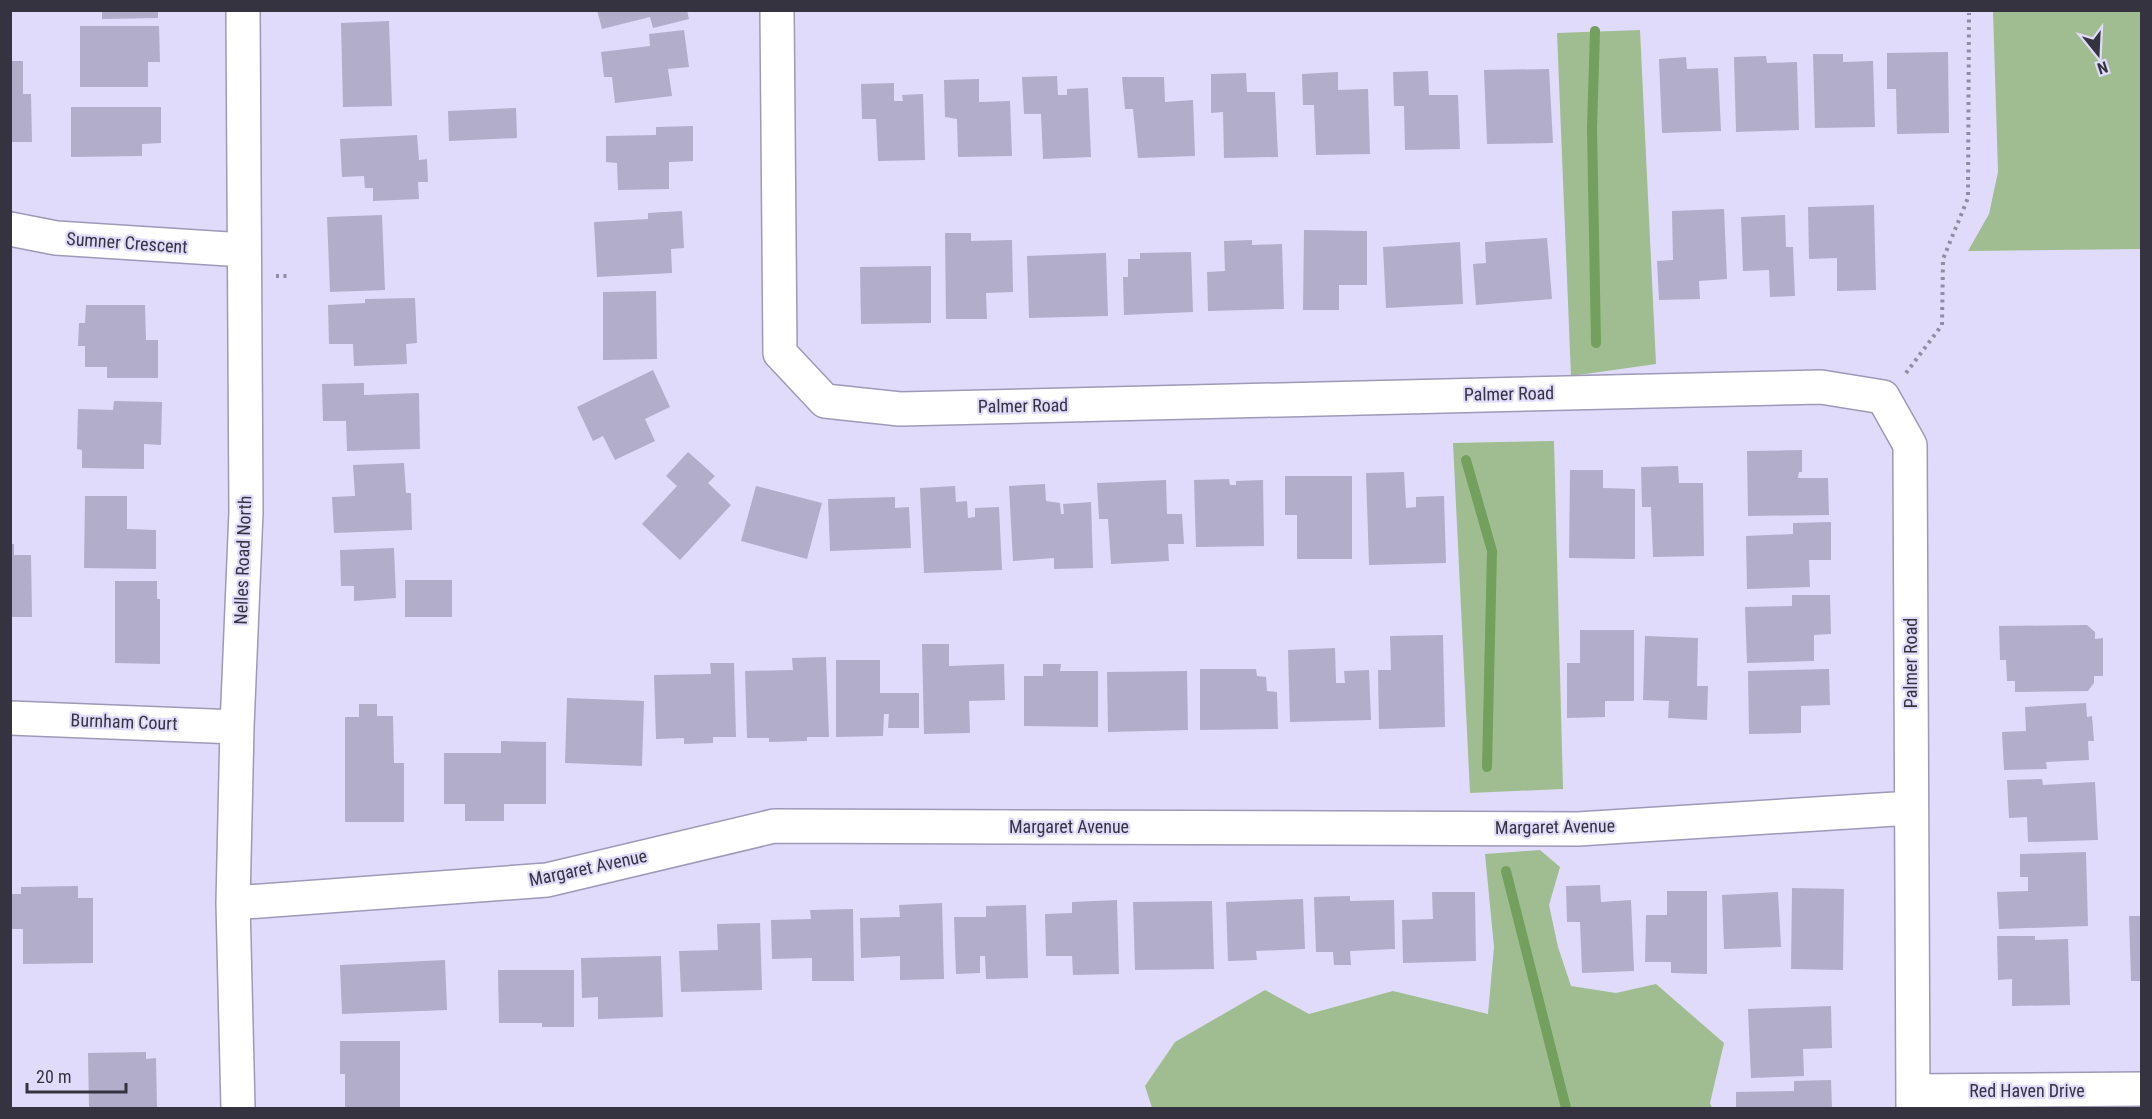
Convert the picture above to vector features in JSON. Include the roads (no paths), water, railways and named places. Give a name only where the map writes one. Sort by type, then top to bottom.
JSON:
[{"type":"street","name":"Nelles Road North","points":[[238,1108],[233,903],[237,727],[246,512],[243,10]]},
{"type":"street","name":"Palmer Road","points":[[777,10],[780,353],[825,401],[900,409],[1821,387],[1883,397],[1910,445],[1913,1100]]},
{"type":"street","name":"Sumner Crescent","points":[[10,229],[56,238],[244,250]]},
{"type":"street","name":"Burnham Court","points":[[10,718],[237,727]]},
{"type":"street","name":"Margaret Avenue","points":[[233,903],[547,880],[774,826],[1578,829],[1911,808]]},
{"type":"street","name":"Red Haven Drive","points":[[1913,1100],[2142,1089]]},
{"type":"waterway","points":[[1595,31],[1592,128],[1596,343]]},
{"type":"waterway","points":[[1466,460],[1492,551],[1487,767]]},
{"type":"waterway","points":[[1506,871],[1566,1108]]}]
